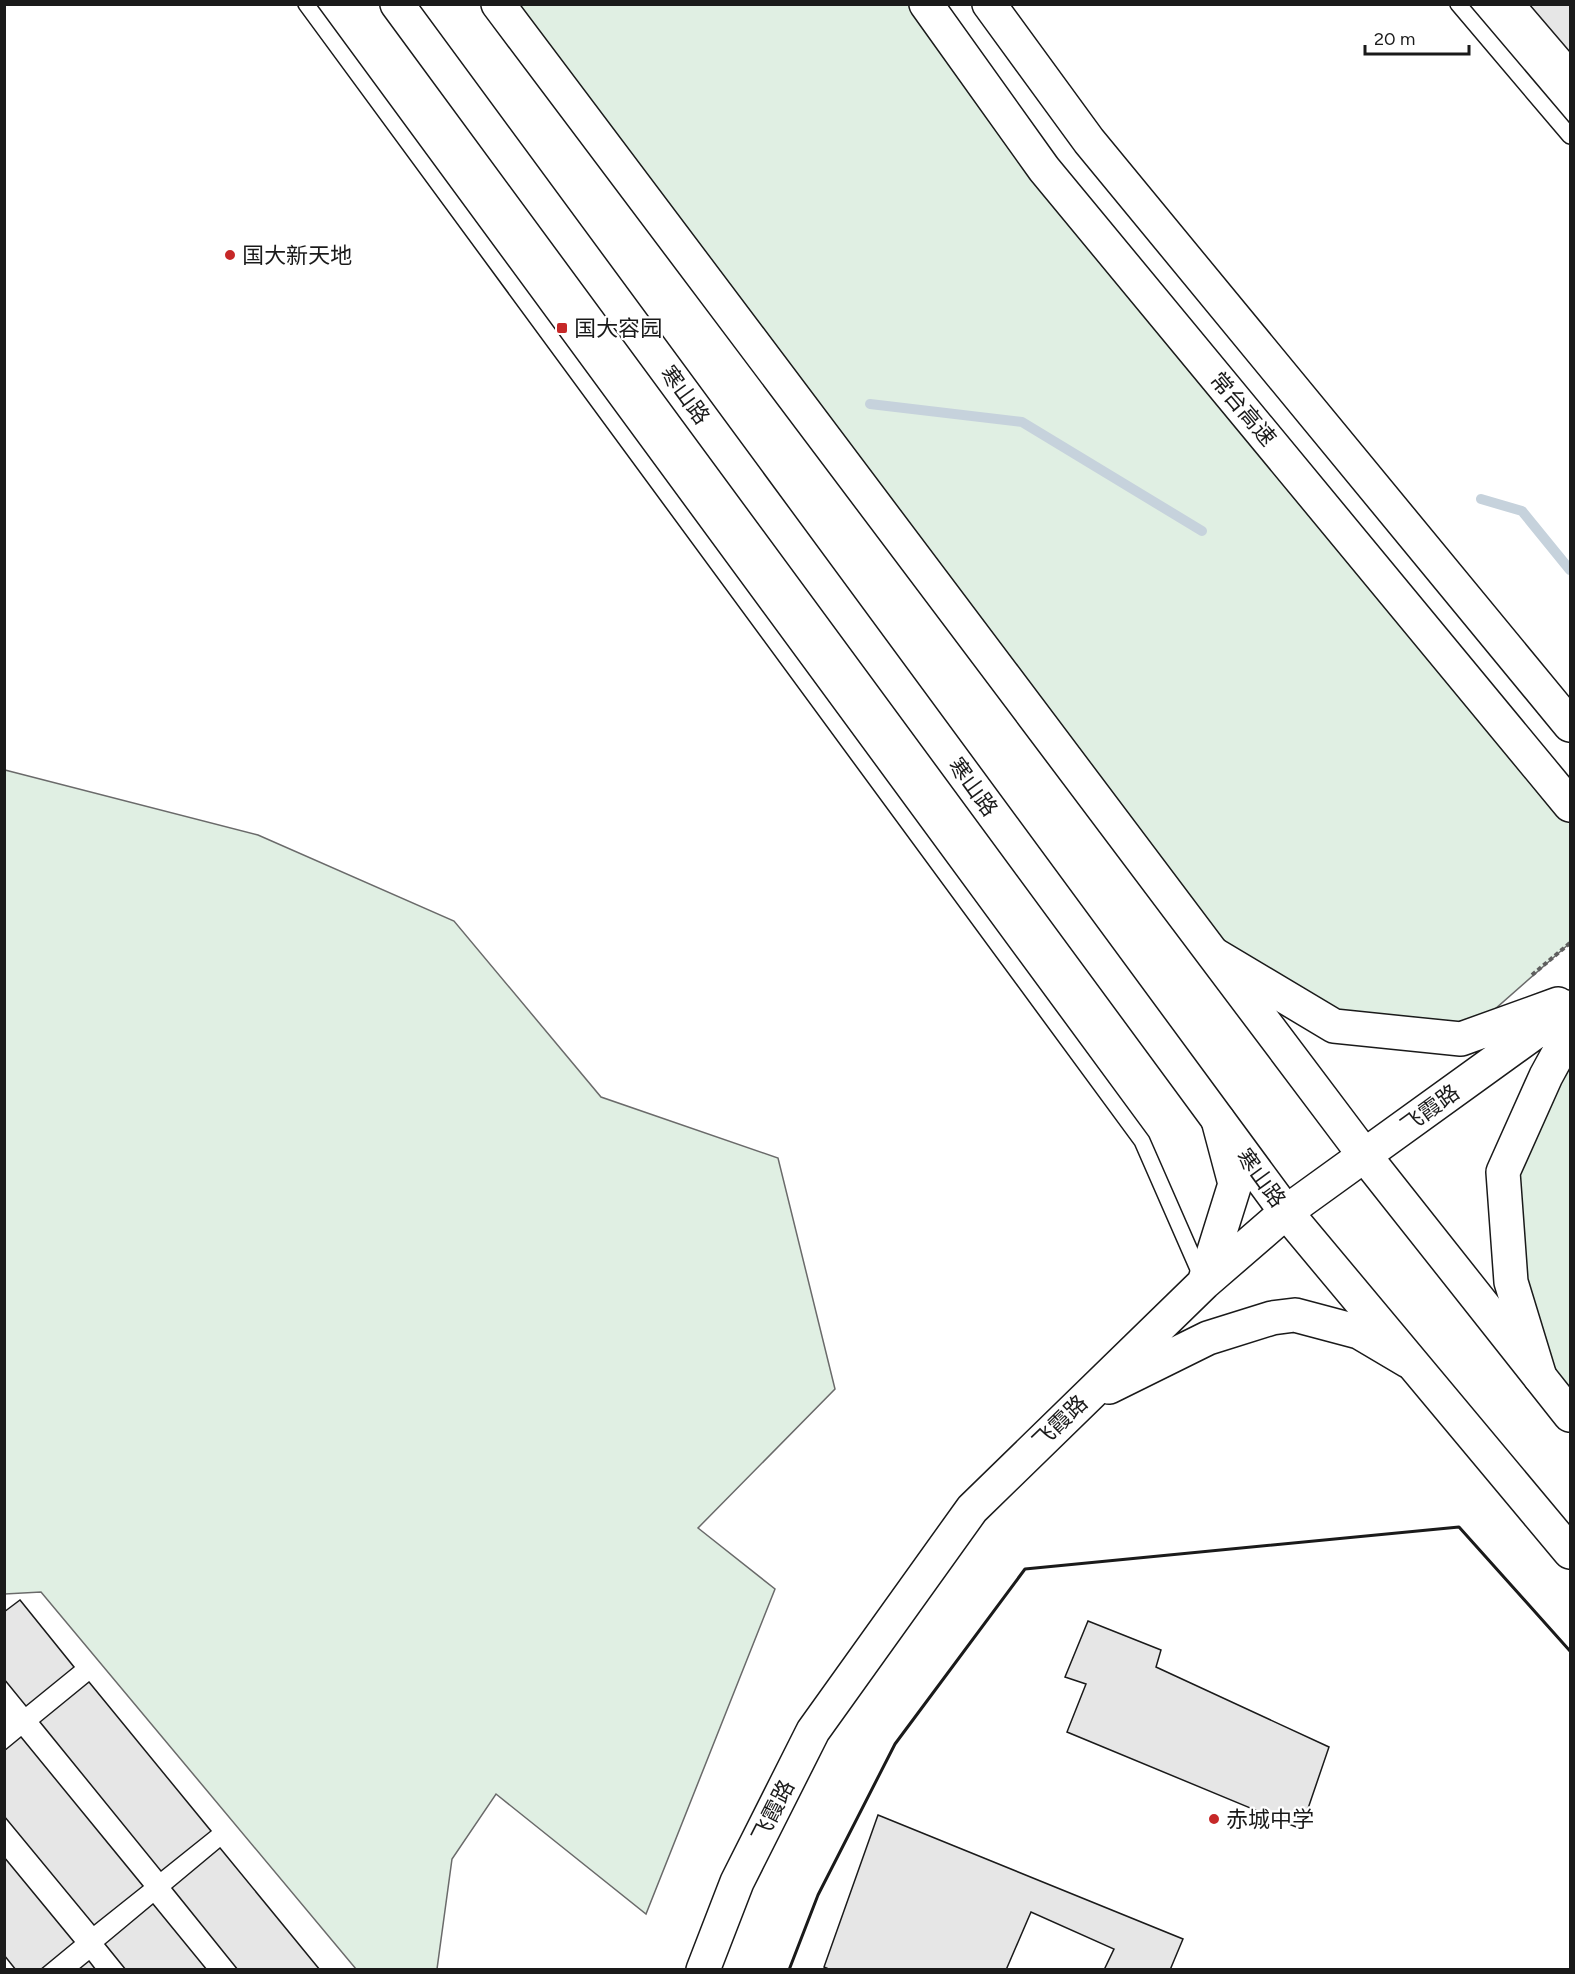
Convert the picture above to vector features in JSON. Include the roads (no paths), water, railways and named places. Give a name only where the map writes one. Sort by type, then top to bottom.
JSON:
[{"type":"main road","name":"寒山路","points":[[397,4],[1286,1212],[1570,1552]]},
{"type":"main road","points":[[498,4],[1365,1156],[1570,1415]]},
{"type":"main road","name":"常台高速","points":[[926,4],[1044,169],[1570,805]]},
{"type":"main road","points":[[988,4],[1089,141],[1570,725]]},
{"type":"main road","points":[[1215,955],[1334,1026],[1461,1039],[1570,999]]},
{"type":"main road","name":"飞霞路","points":[[703,1970],[737,1882],[813,1731],[972,1509],[1204,1283],[1286,1212],[1570,1007]]},
{"type":"main road","points":[[1541,1379],[1511,1282],[1503,1172],[1546,1076],[1570,1032]]},
{"type":"main road","points":[[1204,1283],[1235,1184],[1218,1120]]},
{"type":"main road","points":[[1081,1401],[1208,1338],[1272,1318],[1295,1315],[1359,1332],[1413,1364]]},
{"type":"lane","points":[[306,4],[1142,1141],[1204,1283]]},
{"type":"lane","points":[[1458,4],[1570,136]]},
{"type":"waterway","points":[[870,404],[1022,422],[1202,531]]},
{"type":"waterway","points":[[1481,499],[1522,511],[1570,570]]},
{"type":"place","name":"国大新天地","points":[[230,255]]},
{"type":"place","name":"国大容园","points":[[562,328]]},
{"type":"place","name":"赤城中学","points":[[1214,1819]]}]
